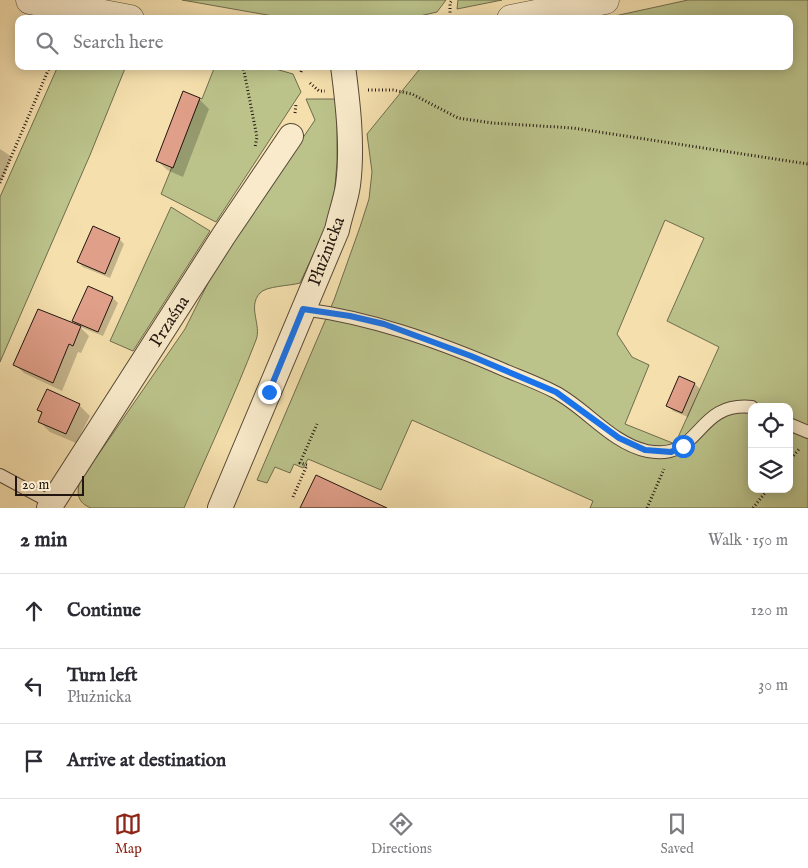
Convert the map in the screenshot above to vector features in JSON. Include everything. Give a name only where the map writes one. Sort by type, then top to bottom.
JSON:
[{"type":"street","points":[[30,0],[109,15]]},
{"type":"street","points":[[533,15],[604,0]]},
{"type":"street","name":"Płużnicka","points":[[220,508],[336,230],[348,186],[350,162],[347,92],[344,70]]},
{"type":"street","name":"Przaśna","points":[[56,506],[219,243],[291,136]]},
{"type":"lane","points":[[303,309],[350,316],[384,324],[471,356],[556,392],[590,418],[628,442],[645,450],[671,452],[683,446],[713,416],[723,410],[737,406],[748,407]]},
{"type":"lane","points":[[793,426],[808,432]]},
{"type":"lane","points":[[0,475],[56,506]]},
{"type":"path","points":[[450,15],[450,3],[452,0]]},
{"type":"path","points":[[0,184],[48,70]]},
{"type":"path","points":[[244,70],[256,137],[253,154]]},
{"type":"path","points":[[310,83],[319,91],[330,91]]},
{"type":"path","points":[[369,90],[393,90],[412,94],[458,118],[492,123],[573,128],[808,164]]},
{"type":"path","points":[[293,498],[307,465],[300,463],[317,424]]},
{"type":"path","points":[[647,508],[671,452]]},
{"type":"path","points":[[753,508],[765,493]]},
{"type":"green space","points":[[182,0],[446,0],[437,12],[424,15],[267,15]]},
{"type":"green space","points":[[458,0],[502,0],[457,9]]},
{"type":"green space","points":[[688,0],[808,0],[808,508],[590,508],[593,501],[412,420],[381,490],[308,459],[303,468],[294,464],[290,473],[275,467],[267,483],[257,480],[334,300],[369,199],[372,172],[367,134],[419,70],[793,70],[793,15],[619,15]],"holes":[[[665,220],[704,238],[667,321],[719,347],[675,444],[625,424],[649,365],[632,357],[617,334]]]},
{"type":"green space","points":[[56,70],[124,70],[90,155],[0,362],[0,197]]},
{"type":"green space","points":[[213,70],[279,70],[293,74],[301,92],[216,222],[161,194],[200,98],[202,99]]},
{"type":"green space","points":[[306,99],[337,99],[337,162],[334,199],[325,229],[300,283],[267,289],[256,298],[256,340],[184,508],[91,508],[87,506],[79,498],[80,481],[185,329],[218,263],[315,120]]},
{"type":"green space","points":[[171,207],[210,231],[133,351],[110,341]]},
{"type":"building","points":[[183,91],[200,98],[173,168],[156,161]]},
{"type":"building","points":[[93,226],[120,238],[105,274],[77,262]]},
{"type":"building","points":[[88,286],[113,297],[98,332],[72,321]]},
{"type":"building","points":[[38,309],[81,326],[73,346],[69,344],[53,383],[13,365]]},
{"type":"building","points":[[679,376],[695,383],[682,413],[666,406]]},
{"type":"building","points":[[47,389],[80,404],[66,434],[38,422],[42,412],[37,410]]},
{"type":"building","points":[[316,475],[387,508],[300,508]]},
{"type":"route","points":[[269,392],[303,309],[335,313],[384,324],[471,356],[556,392],[619,438],[645,450],[664,453],[683,446]]}]
